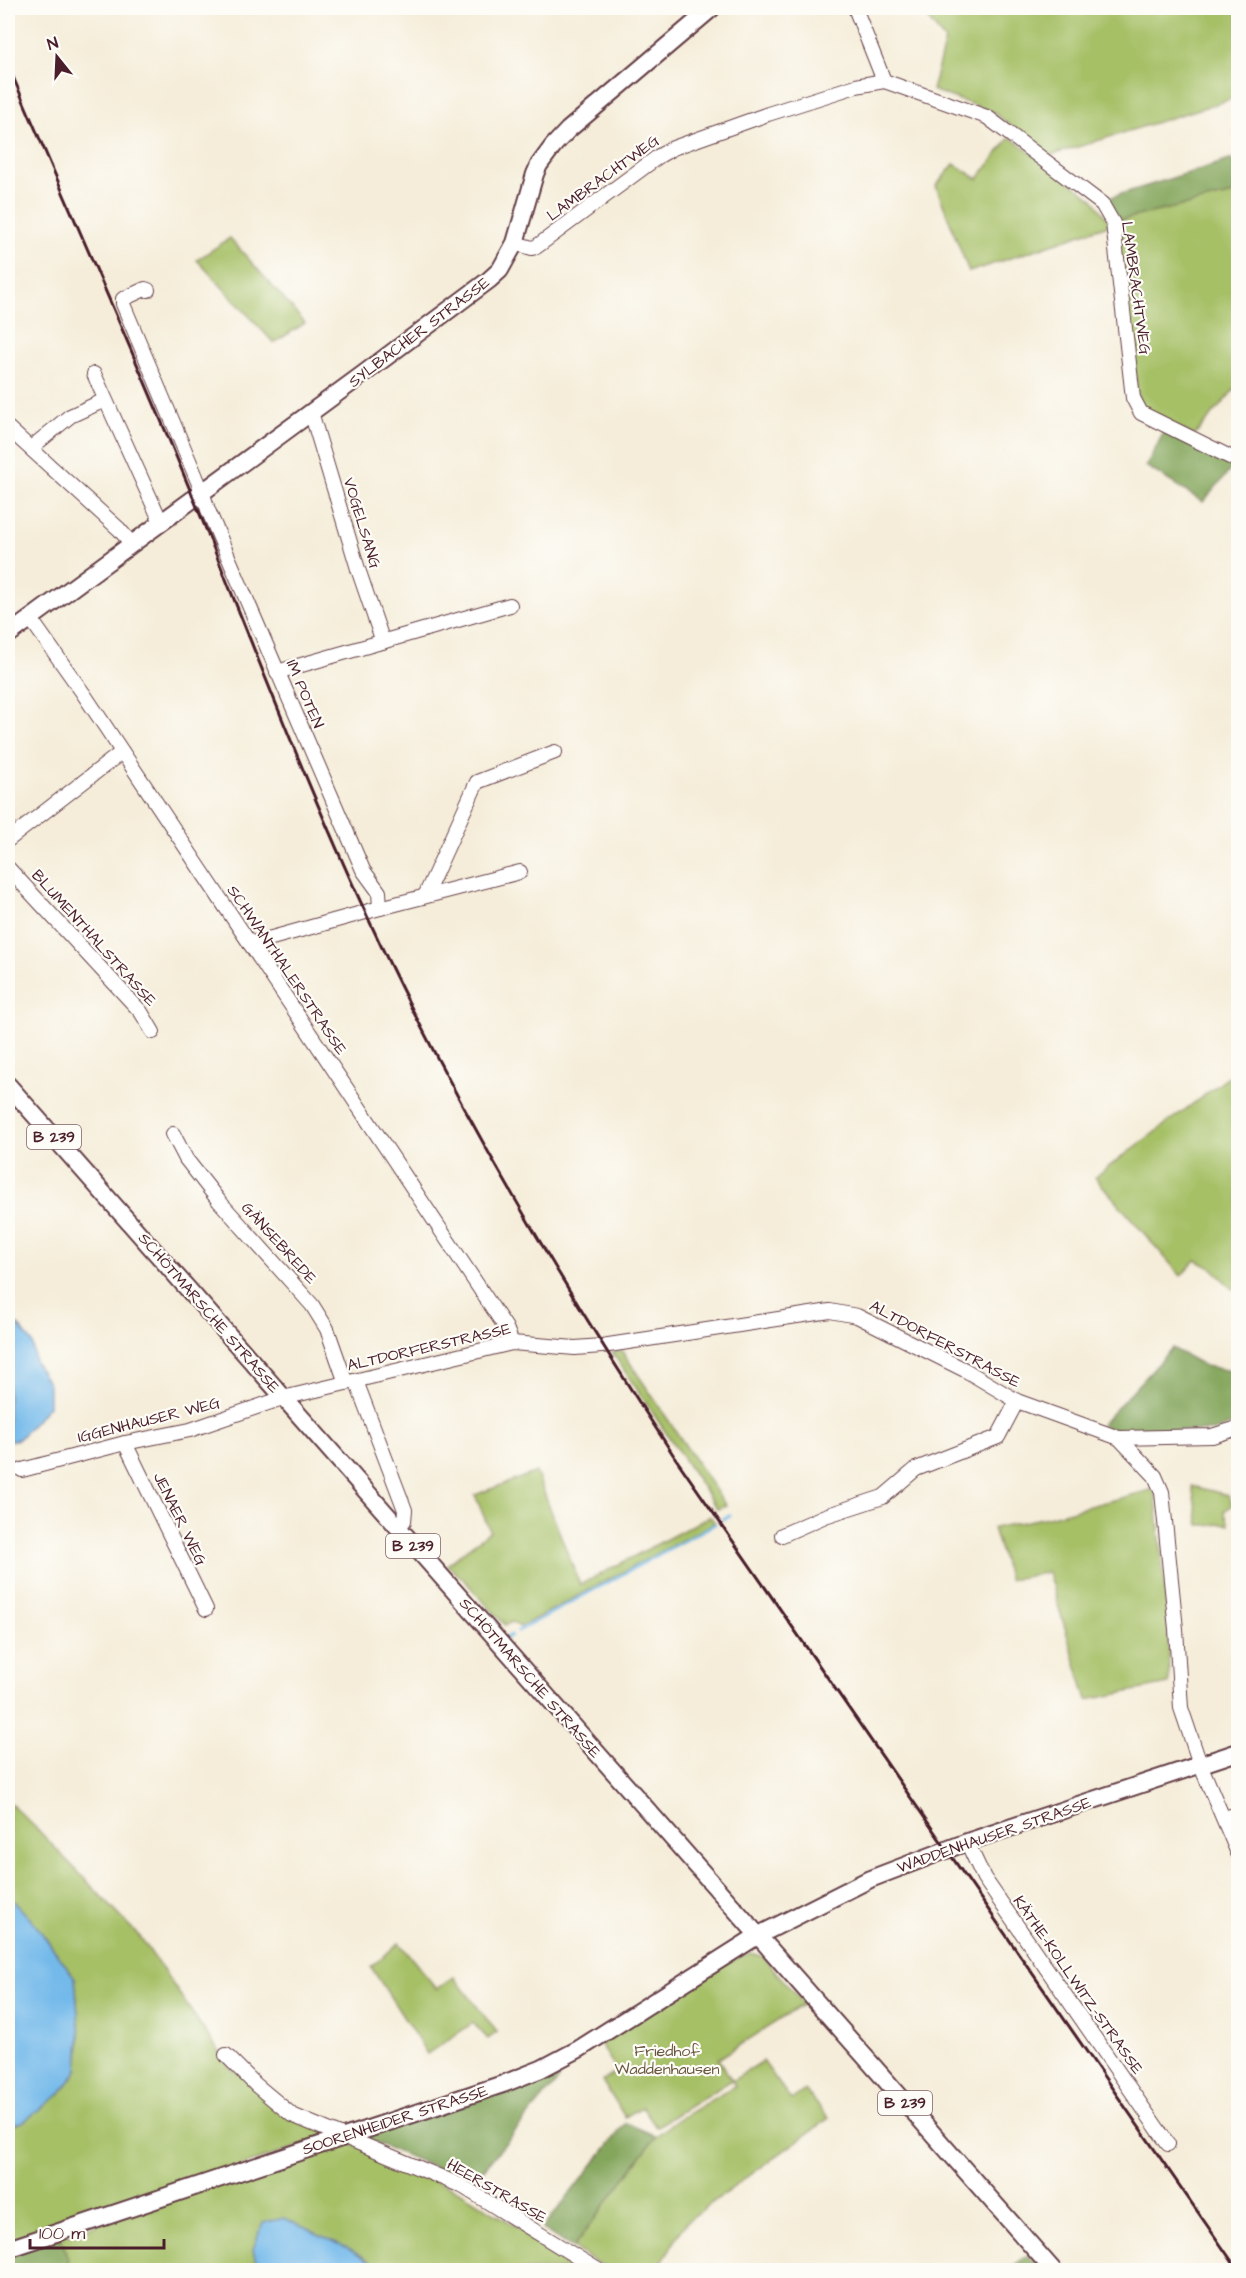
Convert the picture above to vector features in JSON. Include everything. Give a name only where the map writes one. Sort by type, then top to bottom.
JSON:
[{"type":"main road","name":"SYLBACHER STRASSE","points":[[8,634],[489,280],[500,270],[515,243],[535,174],[552,146],[712,8]]},
{"type":"main road","name":"SCHÖTMARSCHE STRASSE","points":[[8,1085],[1053,2271]]},
{"type":"main road","name":"WADDENHAUSER STRASSE","points":[[758,1936],[870,1879],[967,1842],[1239,1752]]},
{"type":"main road","name":"SOORENHEIDER STRASSE","points":[[8,2249],[503,2084],[541,2069],[593,2041],[758,1936]]},
{"type":"street","points":[[855,8],[884,81]]},
{"type":"street","name":"LAMBRACHTWEG","points":[[515,243],[531,248],[536,246],[673,148],[855,86],[884,81],[987,117],[1102,204],[1113,223],[1133,398],[1141,413],[1239,460]]},
{"type":"street","points":[[148,290],[145,289],[123,299],[123,304],[202,491]]},
{"type":"street","points":[[94,374],[160,522]]},
{"type":"street","points":[[31,448],[70,416],[105,400]]},
{"type":"street","name":"VOGELSANG","points":[[311,412],[358,569],[383,642]]},
{"type":"street","points":[[8,428],[119,529],[131,543]]},
{"type":"street","name":"IM POTEN","points":[[202,491],[207,510],[363,870],[379,892],[380,908]]},
{"type":"street","points":[[277,672],[510,605]]},
{"type":"street","name":"SCHWANTHALERSTRASSE","points":[[30,618],[506,1328],[512,1343]]},
{"type":"street","points":[[8,840],[122,752]]},
{"type":"street","points":[[424,896],[477,782],[555,752]]},
{"type":"street","name":"BLUMENTHALSTRASSE","points":[[8,868],[141,1012],[153,1032]]},
{"type":"street","points":[[250,944],[520,872]]},
{"type":"street","name":"GÄNSEBREDE","points":[[173,1134],[186,1160],[212,1193],[312,1305],[327,1329],[402,1502],[405,1510],[404,1521]]},
{"type":"street","name":"ALTDORFERSTRASSE","points":[[283,1398],[512,1343],[575,1348],[602,1346],[830,1311],[857,1316],[965,1370],[1017,1401],[1119,1438],[1155,1476],[1162,1492],[1182,1708],[1200,1764],[1239,1853]]},
{"type":"street","name":"IGGENHAUSER WEG","points":[[21,1470],[125,1443],[190,1430],[283,1398]]},
{"type":"street","points":[[783,1535],[825,1516],[883,1497],[916,1469],[998,1437],[1017,1401]]},
{"type":"street","points":[[1119,1438],[1212,1436],[1239,1428]]},
{"type":"street","name":"JENAER WEG","points":[[125,1443],[206,1610]]},
{"type":"street","points":[[1224,1818],[1239,1814]]},
{"type":"street","name":"KÄTHE-KOLLWITZ-STRASSE","points":[[967,1842],[984,1878],[1168,2144]]},
{"type":"street","name":"HEERSTRASSE","points":[[225,2055],[292,2115],[462,2186],[598,2271]]},
{"type":"green space","points":[[920,8],[1238,8],[1238,97],[1049,156],[993,112],[932,90],[945,41]]},
{"type":"green space","points":[[1010,137],[1093,199],[1111,224],[969,272],[936,186],[954,164],[978,179]]},
{"type":"green space","points":[[1233,159],[1238,173],[1238,193],[1115,221],[1102,200]]},
{"type":"green space","points":[[1238,193],[1238,385],[1194,436],[1143,411],[1138,398],[1115,221]]},
{"type":"green space","points":[[230,238],[305,323],[274,343],[197,260]]},
{"type":"green space","points":[[1164,432],[1233,467],[1203,502],[1146,466]]},
{"type":"green space","points":[[1238,1070],[1238,1287],[1232,1289],[1213,1269],[1196,1260],[1181,1276],[1095,1177]]},
{"type":"green space","points":[[1172,1348],[1205,1366],[1231,1371],[1238,1388],[1238,1422],[1214,1431],[1114,1430],[1101,1425]]},
{"type":"green space","points":[[622,1351],[726,1506],[717,1509],[612,1352]]},
{"type":"green space","points":[[536,1472],[580,1585],[710,1516],[715,1523],[520,1627],[512,1622],[505,1625],[447,1565],[490,1531],[475,1495]]},
{"type":"green space","points":[[1192,1486],[1228,1495],[1233,1505],[1224,1511],[1229,1524],[1199,1525]]},
{"type":"green space","points":[[1155,1489],[1168,1621],[1169,1684],[1087,1700],[1048,1572],[1009,1580],[993,1528],[1048,1517]]},
{"type":"green space","points":[[8,1801],[141,1938],[230,2068],[334,2135],[8,2243],[8,2127],[24,2121],[60,2094],[78,2070],[80,2038],[75,1978],[35,1924],[8,1895]]},
{"type":"green space","points":[[399,1943],[437,1989],[454,1977],[497,2032],[488,2039],[473,2023],[427,2054],[371,1967]]},
{"type":"green space","name":"Friedhof Waddenhausen","points":[[750,1953],[762,1956],[804,2004],[718,2059],[732,2080],[656,2127],[642,2107],[625,2117],[602,2081],[617,2071],[600,2043],[730,1961]]},
{"type":"green space","points":[[763,2061],[791,2100],[805,2090],[829,2118],[687,2221],[657,2270],[609,2270],[573,2248],[656,2136],[677,2120],[735,2086],[732,2081]]},
{"type":"green space","points":[[551,2071],[559,2079],[472,2183],[360,2136]]},
{"type":"green space","points":[[626,2123],[656,2136],[573,2248],[542,2229]]},
{"type":"green space","points":[[344,2140],[461,2192],[587,2270],[384,2270],[352,2250],[253,2249],[258,2270],[71,2270],[61,2237]]},
{"type":"green space","points":[[61,2237],[71,2270],[8,2270],[8,2254]]},
{"type":"green space","points":[[1028,2255],[1042,2270],[1006,2270]]},
{"type":"water","points":[[8,1322],[18,1325],[32,1342],[35,1362],[49,1384],[49,1406],[19,1439],[8,1441]]},
{"type":"water","points":[[8,1895],[35,1924],[75,1978],[80,2038],[78,2070],[60,2094],[24,2121],[8,2127]]},
{"type":"water","points":[[284,2218],[352,2250],[384,2270],[258,2270],[253,2249],[263,2223]]},
{"type":"waterway","points":[[723,1519],[730,1516]]},
{"type":"waterway","points":[[518,1631],[715,1524]]},
{"type":"waterway","points":[[507,1638],[511,1635]]},
{"type":"tram line","points":[[1236,159],[1238,165]]},
{"type":"railway","points":[[8,65],[172,447],[346,869],[402,989],[465,1110],[602,1344],[676,1459],[1238,2270]]}]
